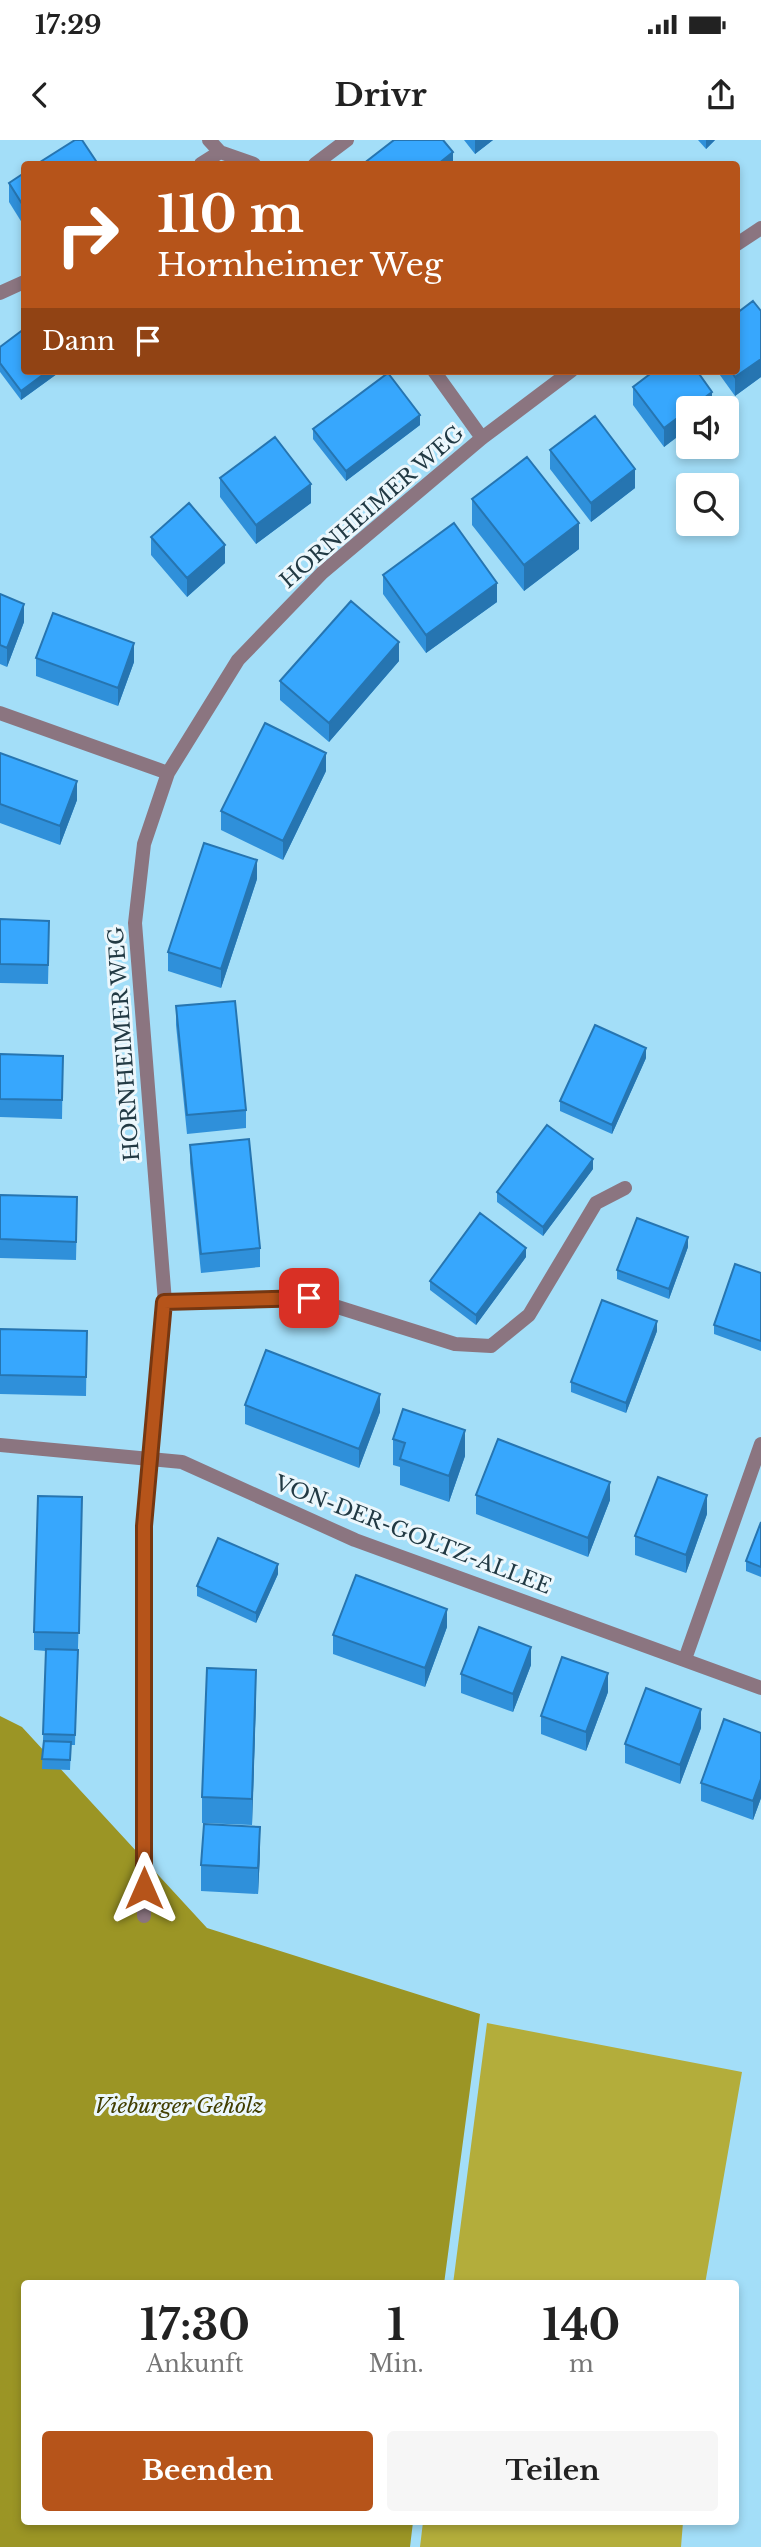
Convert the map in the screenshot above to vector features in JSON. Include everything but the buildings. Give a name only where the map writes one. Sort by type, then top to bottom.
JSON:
[{"type":"street","points":[[209,140],[220,152],[246,161]]},
{"type":"street","points":[[319,161],[347,140]]},
{"type":"street","points":[[206,161],[220,152]]},
{"type":"street","points":[[740,242],[761,228]]},
{"type":"street","points":[[0,293],[21,283]]},
{"type":"street","points":[[437,375],[482,438]]},
{"type":"street","name":"HORNHEIMER WEG","points":[[144,1916],[144,1526],[164,1302],[135,923],[144,844],[168,773],[238,660],[322,573],[482,438],[565,375]]},
{"type":"street","points":[[0,713],[168,773]]},
{"type":"street","points":[[164,1302],[309,1298],[454,1344],[491,1346],[529,1315],[596,1203],[625,1188]]},
{"type":"street","points":[[685,1659],[761,1444]]},
{"type":"street","name":"VON-DER-GOLTZ-ALLEE","points":[[0,1445],[182,1462],[355,1539],[761,1688]]},
{"type":"shaded area","points":[[487,2023],[742,2072],[706,2280],[454,2280]]},
{"type":"shaded area","points":[[423,2525],[683,2525],[681,2547],[420,2547]]},
{"type":"green space","name":"Vieburger Gehölz","points":[[0,1716],[22,1727],[207,1928],[480,2014],[445,2280],[21,2280],[21,2525],[413,2525],[410,2547],[0,2547]]},
{"type":"route","points":[[144,1888],[144,1526],[164,1302],[309,1298]]}]
